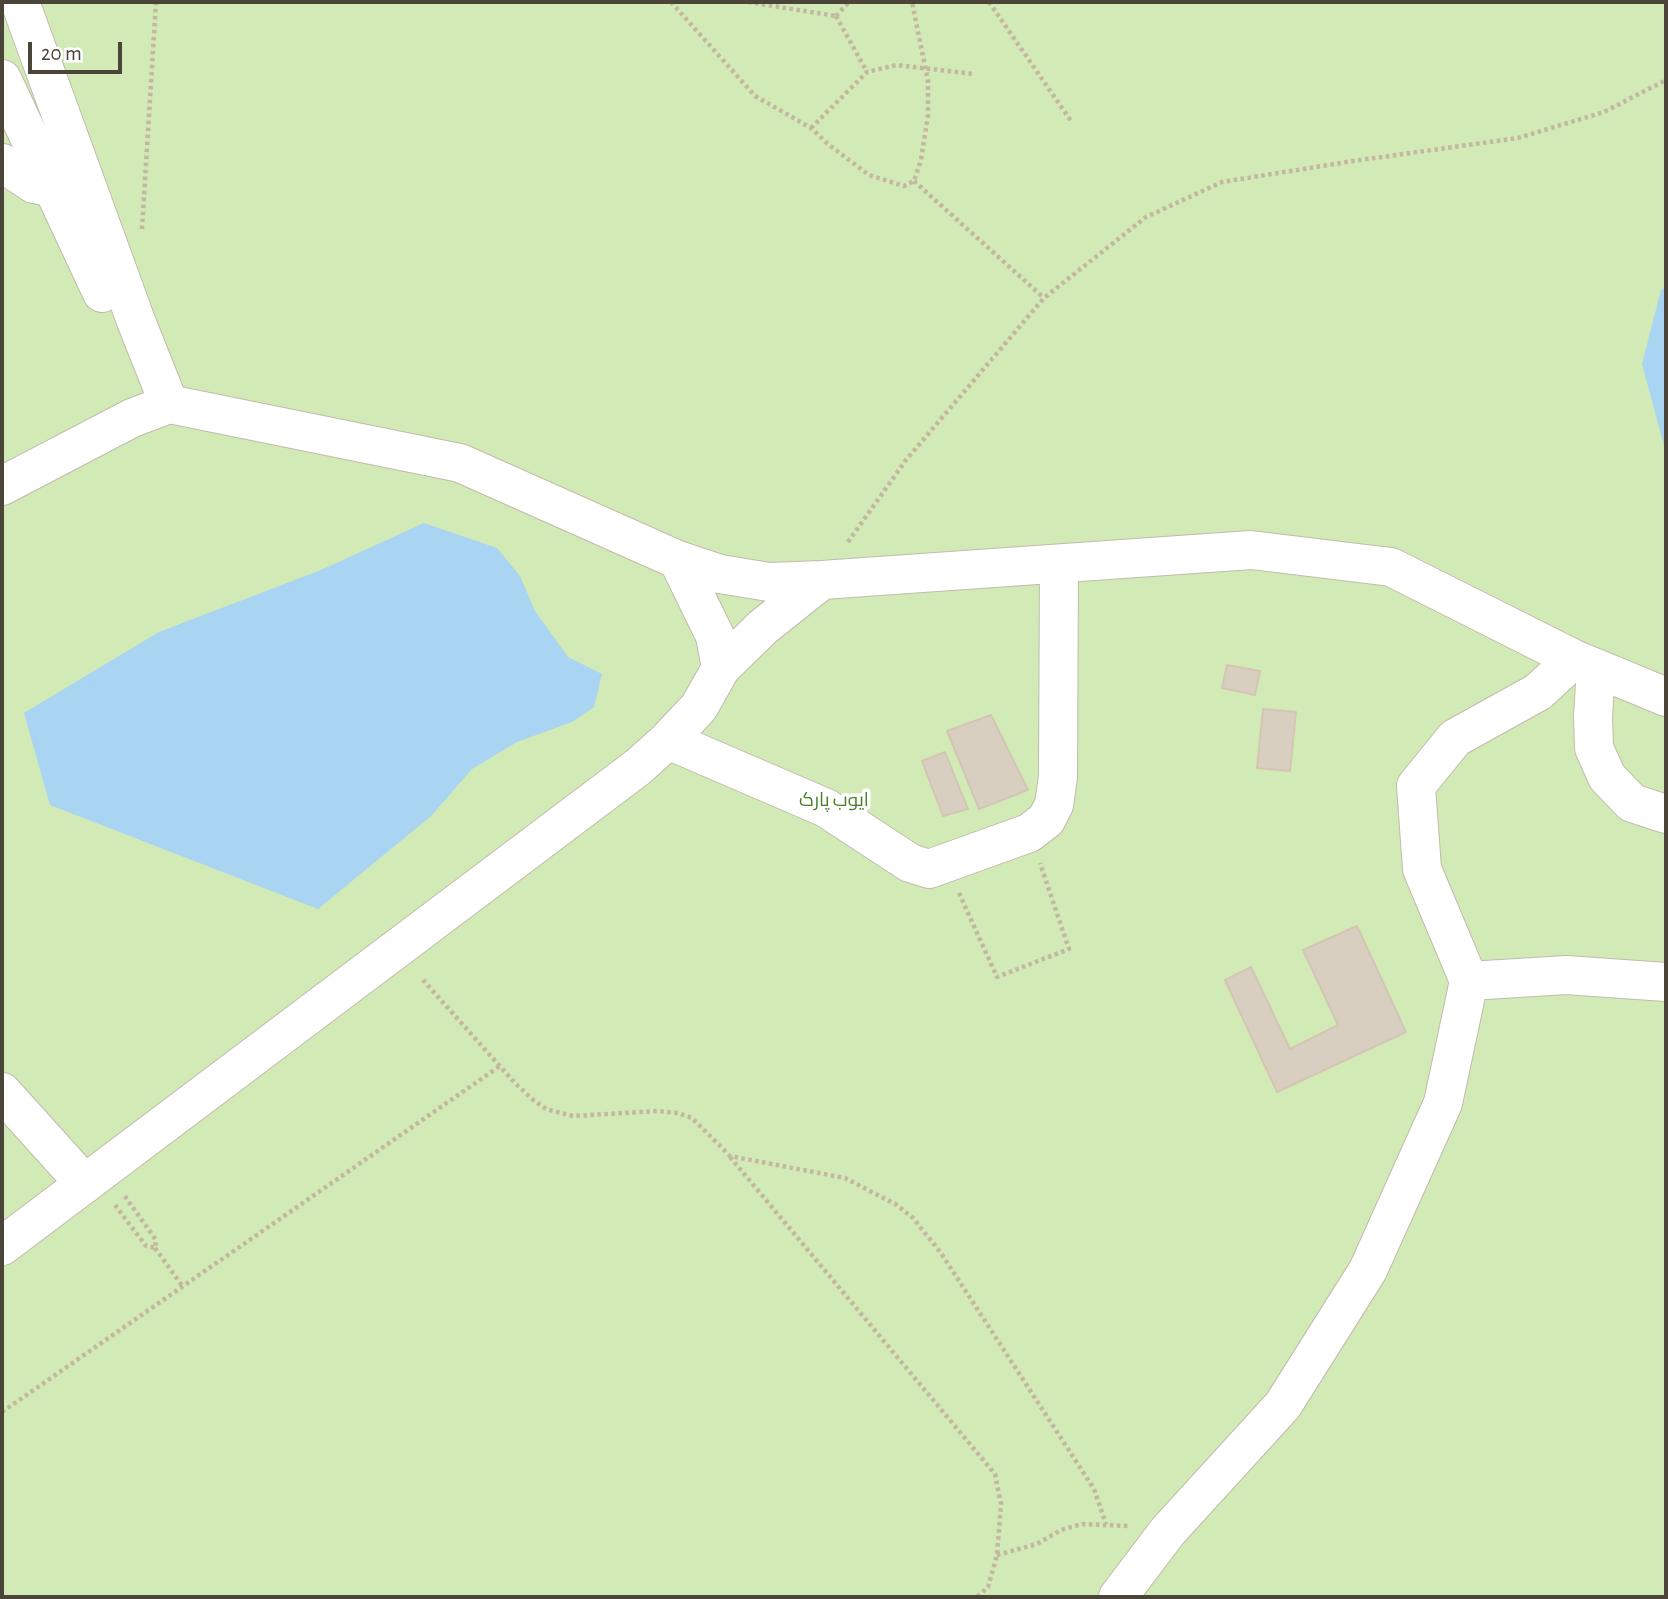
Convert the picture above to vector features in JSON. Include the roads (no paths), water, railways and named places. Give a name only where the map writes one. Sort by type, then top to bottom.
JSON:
[{"type":"street","points":[[20,2],[169,404]]},
{"type":"street","points":[[2,79],[104,298],[136,321]]},
{"type":"street","points":[[2,163],[34,184],[53,188]]},
{"type":"street","points":[[2,486],[132,418],[169,404],[460,463],[678,560],[720,574],[769,582],[1059,565],[1251,550],[1391,567],[1585,664],[1666,696]]},
{"type":"street","points":[[2,461],[37,452],[62,455]]},
{"type":"street","points":[[678,560],[715,636],[721,668]]},
{"type":"street","points":[[668,740],[826,808],[911,863],[929,869],[1029,833],[1046,820],[1054,805],[1058,778],[1059,565]]},
{"type":"street","points":[[2,1246],[638,767],[668,740],[698,706],[721,668],[763,627],[822,580]]},
{"type":"street","points":[[1585,664],[1593,716],[1594,748],[1607,777],[1632,803],[1666,814]]},
{"type":"street","points":[[1118,1597],[1168,1531],[1283,1405],[1368,1270],[1443,1103],[1469,981],[1422,869],[1416,786],[1455,738],[1585,664]]},
{"type":"street","points":[[1469,981],[1566,975],[1666,982]]},
{"type":"street","points":[[2,1092],[95,1177]]},
{"type":"water","points":[[1666,287],[1666,453],[1642,364],[1661,290]]},
{"type":"water","points":[[424,523],[497,548],[520,576],[535,611],[568,657],[602,674],[594,707],[572,722],[517,742],[472,769],[431,816],[318,909],[50,805],[24,713],[159,632],[321,570]]},
{"type":"park label","name":"ایوب پارک","points":[[834,800]]}]
